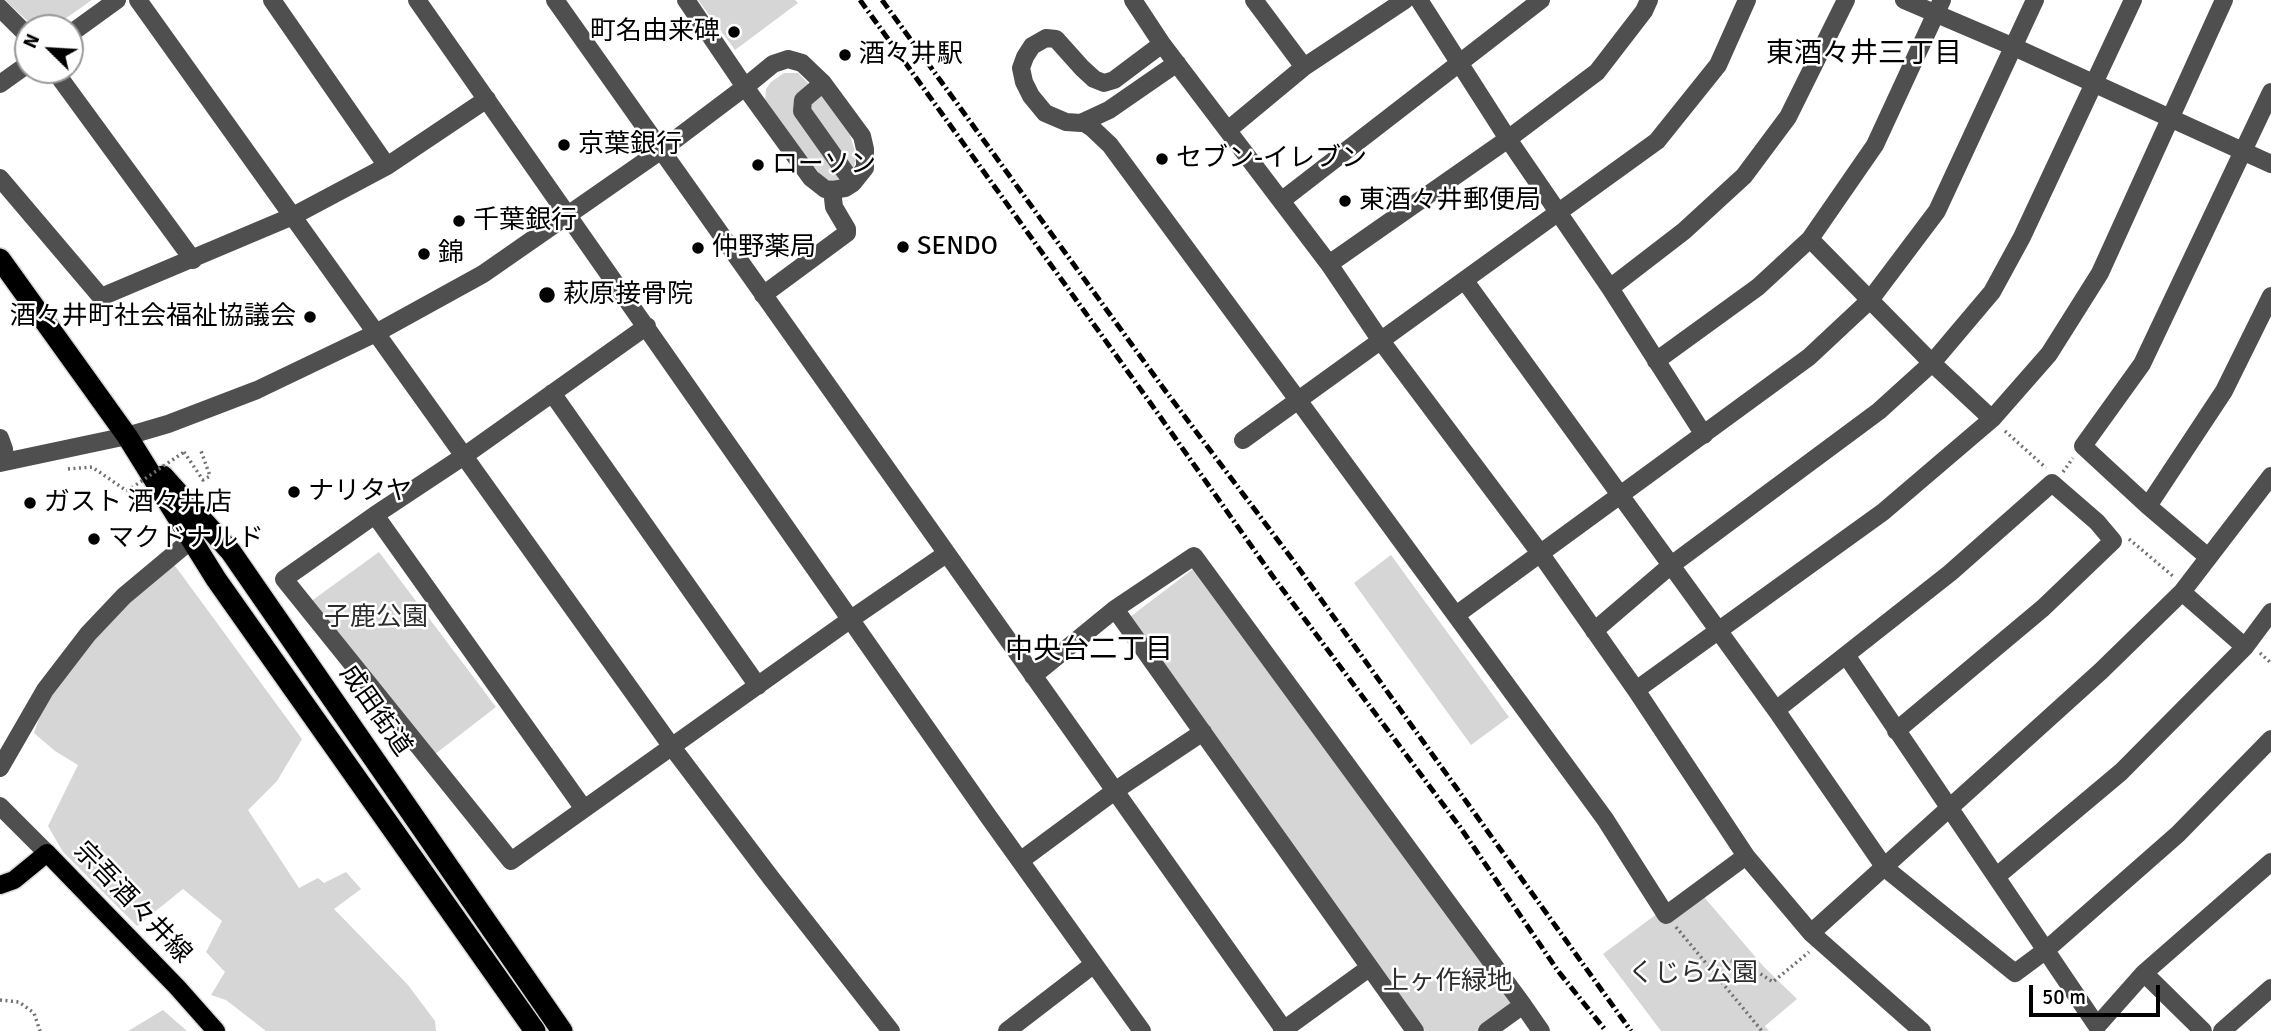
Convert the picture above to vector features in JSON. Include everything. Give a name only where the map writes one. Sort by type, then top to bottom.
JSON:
[{"type":"highway","name":"成田街道","points":[[0,258],[127,436],[191,540],[534,1031]]},
{"type":"highway","name":"成田街道","points":[[127,436],[231,552],[562,1031]]},
{"type":"main road","name":"宗吾酒々井線","points":[[0,884],[14,880],[47,853],[216,1031]]},
{"type":"street","points":[[84,24],[117,0]]},
{"type":"street","points":[[138,0],[672,747],[891,1031]]},
{"type":"street","points":[[272,0],[387,166]]},
{"type":"street","points":[[417,0],[1142,1031]]},
{"type":"street","points":[[555,0],[1284,1031],[1369,968]]},
{"type":"street","points":[[0,438],[4,449],[2,462],[127,436],[168,424],[257,390],[376,333],[483,274],[660,151],[745,87],[773,64],[788,59],[802,63],[823,83],[862,136],[865,168],[853,183],[845,188],[832,190],[825,189],[811,178],[745,87],[686,0]]},
{"type":"street","points":[[1133,0],[1162,44],[1329,264],[1381,341],[1540,554],[1636,690],[1746,856],[1811,933],[1922,1031]]},
{"type":"street","points":[[1254,0],[1304,67]]},
{"type":"street","points":[[1228,130],[1304,67],[1405,0]]},
{"type":"street","points":[[1419,0],[1704,435]]},
{"type":"street","points":[[1281,201],[1541,0]]},
{"type":"street","points":[[1329,264],[1508,139],[1597,72],[1644,11],[1649,0]]},
{"type":"street","points":[[1243,440],[1657,141],[1718,65],[1747,0]]},
{"type":"street","points":[[1610,288],[1684,231],[1744,176],[1788,117],[1846,0]]},
{"type":"street","points":[[1904,0],[1938,7],[2014,47],[2271,164]]},
{"type":"street","points":[[1456,615],[1809,357],[1870,300],[1937,211],[2035,0]]},
{"type":"street","points":[[1594,631],[1670,566],[1879,411],[1932,363],[1992,292],[2022,237],[2133,0]]},
{"type":"street","points":[[1636,690],[1883,512],[1992,419],[2049,354],[2100,273],[2224,0]]},
{"type":"street","points":[[1656,361],[1758,287],[1810,239],[1875,145],[1938,7]]},
{"type":"street","points":[[0,8],[14,22]]},
{"type":"street","points":[[1162,44],[1114,80],[1104,83],[1094,79],[1056,39],[1046,38],[1032,46],[1021,68],[1031,96],[1045,113],[1066,122],[1083,122],[1109,110],[1177,64]]},
{"type":"street","points":[[823,83],[803,100],[802,111],[853,183]]},
{"type":"street","points":[[64,84],[193,260]]},
{"type":"street","points":[[2208,557],[2083,446],[2142,364],[2271,92]]},
{"type":"street","points":[[0,178],[102,297],[293,216],[387,166],[487,99]]},
{"type":"street","points":[[1083,122],[1110,145],[1298,400],[1605,819],[1666,915],[1746,856]]},
{"type":"street","points":[[763,295],[847,233],[834,208],[832,190]]},
{"type":"street","points":[[1810,239],[1932,363],[1992,419]]},
{"type":"street","points":[[1465,281],[1776,710],[1885,868],[2015,973],[2046,950],[2178,834],[2271,739]]},
{"type":"street","points":[[2148,506],[2224,391],[2271,296]]},
{"type":"street","points":[[647,326],[284,579],[511,861],[946,554]]},
{"type":"street","points":[[552,393],[758,686]]},
{"type":"street","points":[[1811,933],[2101,671],[2182,592],[2271,476]]},
{"type":"street","points":[[1776,710],[1950,573],[2052,483],[2097,522],[2113,541],[2043,608],[1896,731]]},
{"type":"street","points":[[374,515],[584,809]]},
{"type":"street","points":[[0,768],[45,690],[88,634],[124,596],[191,540]]},
{"type":"street","points":[[1033,676],[1115,609],[1194,555],[1541,1031]]},
{"type":"street","points":[[2182,592],[2245,647]]},
{"type":"street","points":[[1115,609],[1415,1031]]},
{"type":"street","points":[[1997,876],[2121,772],[2245,647],[2271,612]]},
{"type":"street","points":[[1846,655],[2097,1026],[2144,973],[2271,862]]},
{"type":"street","points":[[1020,861],[1116,790],[1203,732]]},
{"type":"street","points":[[0,806],[47,853]]},
{"type":"street","points":[[1007,1031],[1094,964]]},
{"type":"street","points":[[2144,973],[2203,1031]]},
{"type":"street","points":[[2222,1031],[2271,988]]},
{"type":"street","points":[[1487,1031],[1523,1005]]},
{"type":"path","points":[[2052,483],[2083,446]]},
{"type":"path","points":[[68,470],[92,467],[127,491],[184,452],[203,480],[210,476],[201,451]]},
{"type":"path","points":[[1666,915],[1762,1031]]},
{"type":"path","points":[[1712,971],[1729,960],[1773,982],[1809,952],[1811,933]]},
{"type":"path","points":[[0,1000],[19,1002],[34,1013],[40,1031]]},
{"type":"green space","points":[[5,0],[92,0],[72,14],[20,14]]},
{"type":"green space","points":[[698,0],[795,0],[798,3],[735,50]]},
{"type":"green space","points":[[784,73],[798,73],[813,88],[796,100],[843,179],[831,181],[823,178],[765,103],[766,89]]},
{"type":"green space","points":[[818,91],[850,135],[857,158],[853,168],[809,106]]},
{"type":"green space","name":"子鹿公園","points":[[379,552],[496,707],[430,758],[310,602]]},
{"type":"green space","points":[[1391,555],[1509,717],[1471,745],[1354,583]]},
{"type":"green space","points":[[173,563],[302,739],[277,781],[248,810],[299,888],[318,878],[324,883],[346,872],[361,889],[334,909],[408,985],[435,1021],[436,1031],[266,1031],[226,1000],[211,995],[225,972],[206,952],[222,921],[183,889],[137,926],[63,852],[48,826],[78,765],[55,751],[34,733],[42,710],[79,657],[126,603]]},
{"type":"green space","name":"上ヶ作緑地","points":[[1193,569],[1523,1005],[1477,1031],[1425,1031],[1130,617]]},
{"type":"green space","name":"くじら公園","points":[[1704,897],[1764,967],[1797,999],[1765,1026],[1769,1031],[1661,1031],[1603,954],[1658,913]]},
{"type":"green space","points":[[163,1010],[187,1031],[128,1031]]},
{"type":"railway","points":[[860,0],[1274,578],[1460,827],[1558,971],[1606,1031]]},
{"type":"railway","points":[[882,0],[1164,389],[1292,559],[1631,1031]]},
{"type":"place","name":"町名由来碑","points":[[734,32]]},
{"type":"place","name":"酒々井駅","points":[[845,55]]},
{"type":"place","name":"京葉銀行","points":[[564,145]]},
{"type":"place","name":"セブン-イレブン","points":[[1162,159]]},
{"type":"place","name":"ローソン","points":[[758,165]]},
{"type":"place","name":"東酒々井郵便局","points":[[1345,201]]},
{"type":"place","name":"千葉銀行","points":[[459,221]]},
{"type":"place","name":"SENDO","points":[[903,247]]},
{"type":"place","name":"仲野薬局","points":[[698,248]]},
{"type":"place","name":"錦","points":[[424,254]]},
{"type":"place","name":"萩原接骨院","points":[[547,295]]},
{"type":"place","name":"酒々井町社会福祉協議会","points":[[310,317]]},
{"type":"place","name":"ナリタヤ","points":[[294,492]]},
{"type":"place","name":"ガスト 酒々井店","points":[[30,503]]},
{"type":"place","name":"マクドナルド","points":[[94,539]]},
{"type":"district","name":"東酒々井三丁目","points":[[1864,55]]},
{"type":"district","name":"中央台二丁目","points":[[1089,651]]}]
